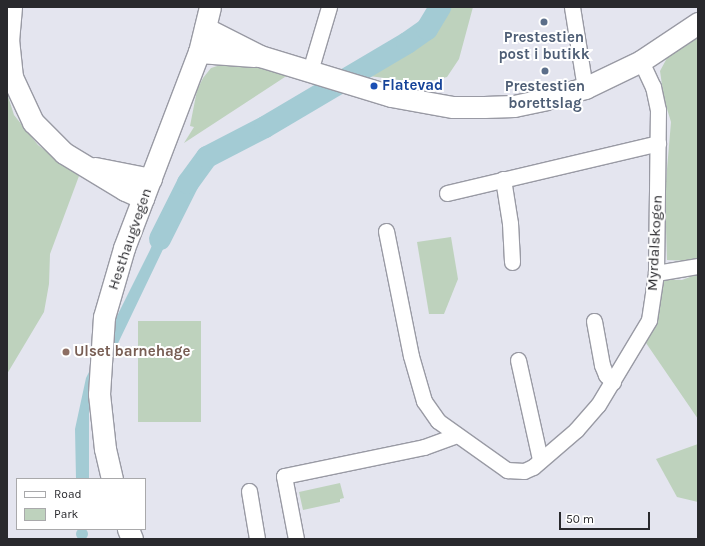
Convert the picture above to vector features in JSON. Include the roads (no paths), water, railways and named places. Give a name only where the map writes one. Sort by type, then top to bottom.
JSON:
[{"type":"main road","points":[[11,7],[9,59],[12,77],[23,105],[33,122],[54,145],[113,183],[143,198]]},
{"type":"main road","name":"Hesthaugvegen","points":[[112,478],[104,449],[99,394],[101,343],[112,286],[143,198],[199,52],[210,7]]},
{"type":"main road","points":[[205,28],[260,56],[372,90],[425,103],[484,107],[546,99],[585,88],[641,61],[698,23]]},
{"type":"main road","points":[[199,52],[260,56]]},
{"type":"main road","points":[[91,168],[151,179]]},
{"type":"street","points":[[310,71],[329,7]]},
{"type":"street","points":[[572,7],[585,88]]},
{"type":"street","name":"Myrdalskogen","points":[[386,231],[411,356],[424,401],[438,421],[507,470],[524,472],[576,430],[613,382],[649,320],[656,273],[658,110],[653,87],[641,61]]},
{"type":"street","points":[[447,193],[658,143]]},
{"type":"street","points":[[503,179],[510,223],[512,262]]},
{"type":"street","points":[[656,273],[698,266]]},
{"type":"street","points":[[594,321],[602,365],[606,374],[613,382]]},
{"type":"street","points":[[518,360],[540,459]]},
{"type":"street","points":[[296,539],[284,476],[424,447],[458,435]]},
{"type":"street","points":[[249,490],[257,539]]},
{"type":"water","points":[[168,206],[178,218],[98,385],[89,410],[89,478],[76,478],[75,429],[86,378],[150,250]]},
{"type":"water","points":[[78,530],[86,530],[88,532],[88,536],[84,540],[80,540],[76,536],[76,532]]},
{"type":"waterway","points":[[160,239],[188,183],[207,157],[265,127],[407,43],[427,29],[440,7]]},
{"type":"place","name":"Prestestien post i butikk","points":[[544,22]]},
{"type":"place","name":"Prestestien borettslag","points":[[545,71]]},
{"type":"place","name":"Flatevad","points":[[374,86]]},
{"type":"place","name":"Ulset barnehage","points":[[66,352]]}]
